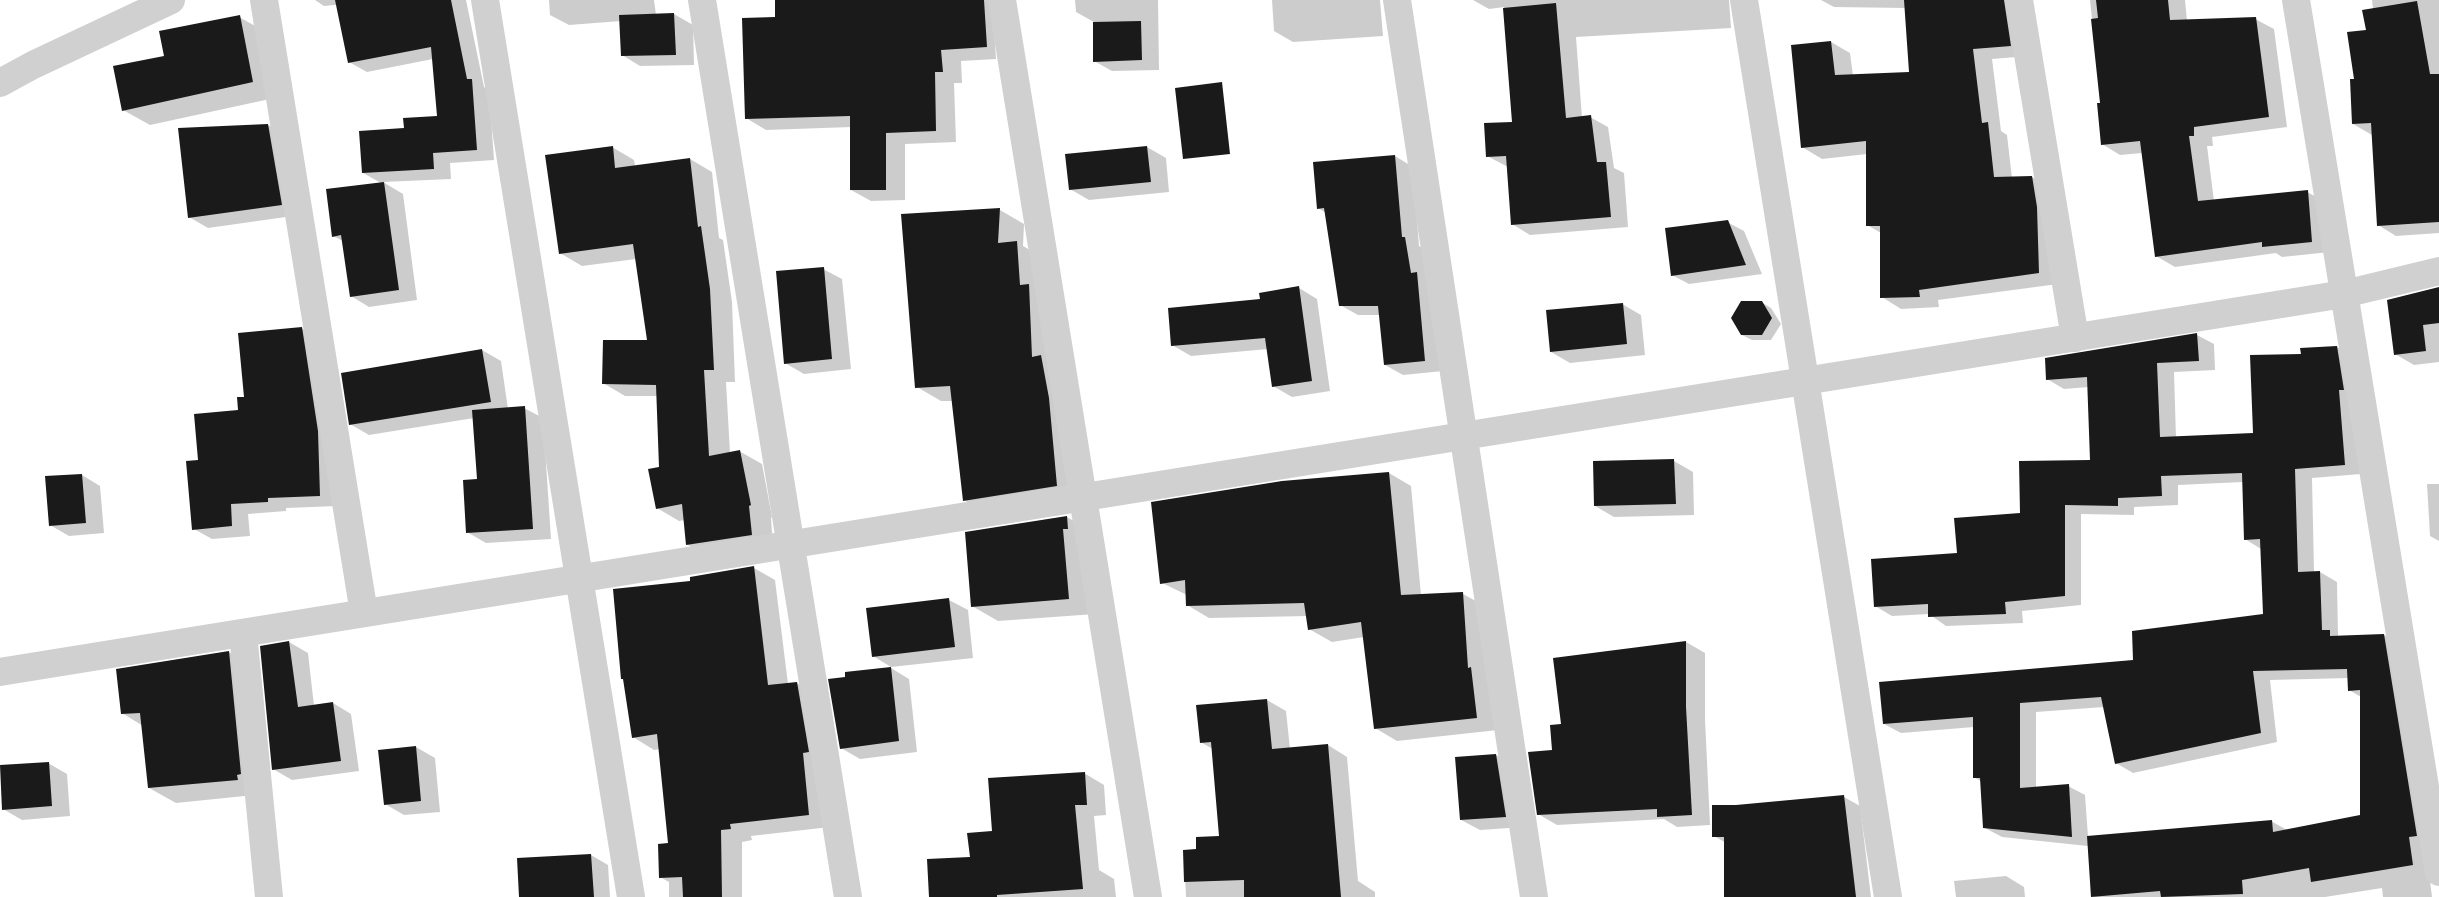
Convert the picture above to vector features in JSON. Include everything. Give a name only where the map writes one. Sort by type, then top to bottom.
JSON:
[{"type":"street","points":[[0,84],[33,65],[171,0]]},
{"type":"street","points":[[264,0],[364,613]]},
{"type":"street","points":[[485,0],[631,897]]},
{"type":"street","points":[[702,0],[848,897]]},
{"type":"street","points":[[1002,0],[1148,897]]},
{"type":"street","points":[[1397,0],[1534,897]]},
{"type":"street","points":[[1744,0],[1888,897]]},
{"type":"street","points":[[2019,0],[2075,338]]},
{"type":"street","points":[[2296,0],[2439,872]]},
{"type":"street","points":[[0,672],[2344,294],[2439,271]]},
{"type":"street","points":[[243,633],[269,897]]},
{"type":"building","points":[[335,0],[451,0],[467,79],[472,79],[477,150],[433,153],[434,169],[362,173],[359,131],[404,128],[403,118],[437,116],[431,47],[348,63]]},
{"type":"building","points":[[775,0],[984,0],[987,47],[941,50],[943,72],[935,72],[936,131],[886,133],[886,190],[850,190],[850,116],[745,119],[742,18],[775,17]]},
{"type":"building","points":[[1904,0],[2004,0],[2011,46],[1973,49],[1982,123],[1988,122],[1994,177],[2032,176],[2037,207],[2039,273],[1919,290],[1920,297],[1880,298],[1880,226],[1866,226],[1866,141],[1801,148],[1791,45],[1831,41],[1835,75],[1909,72]]},
{"type":"building","points":[[2096,0],[2168,0],[2170,20],[2256,17],[2269,117],[2194,127],[2194,136],[2189,136],[2198,201],[2308,190],[2312,242],[2262,247],[2262,242],[2155,257],[2140,141],[2101,145],[2097,103],[2100,103],[2091,19],[2098,18]]},
{"type":"building","points":[[2417,1],[2430,74],[2439,74],[2439,222],[2377,226],[2371,123],[2352,124],[2350,79],[2354,79],[2347,32],[2366,30],[2362,10]]},
{"type":"building","points":[[1556,3],[1566,118],[1591,115],[1597,162],[1606,162],[1611,217],[1511,225],[1506,156],[1486,157],[1484,123],[1512,122],[1503,8]]},
{"type":"building","points":[[674,13],[676,55],[621,56],[619,15]]},
{"type":"building","points":[[240,15],[253,82],[122,111],[113,66],[164,56],[159,31]]},
{"type":"building","points":[[1141,21],[1142,60],[1093,62],[1093,22]]},
{"type":"building","points":[[1222,82],[1230,154],[1183,159],[1175,88]]},
{"type":"building","points":[[268,124],[282,205],[188,218],[178,128]]},
{"type":"building","points":[[613,146],[615,168],[690,158],[698,227],[701,226],[710,289],[714,370],[704,370],[709,456],[740,450],[751,505],[749,506],[752,535],[686,545],[682,504],[656,509],[648,469],[659,467],[656,385],[602,384],[603,340],[647,340],[633,244],[559,254],[545,155]]},
{"type":"building","points":[[1147,146],[1151,182],[1069,190],[1065,154]]},
{"type":"building","points":[[1395,155],[1402,237],[1405,237],[1411,273],[1417,272],[1425,361],[1384,365],[1378,306],[1339,306],[1324,208],[1317,209],[1313,162]]},
{"type":"building","points":[[384,182],[399,290],[350,297],[341,235],[332,237],[326,189]]},
{"type":"building","points":[[1000,208],[998,243],[1017,241],[1020,285],[1029,284],[1032,357],[1041,355],[1049,398],[1057,486],[963,501],[950,386],[915,388],[901,214]]},
{"type":"building","points":[[1728,220],[1746,265],[1671,276],[1665,228]]},
{"type":"building","points":[[824,267],[832,359],[784,364],[776,271]]},
{"type":"building","points":[[1299,286],[1312,381],[1272,387],[1265,338],[1171,346],[1168,308],[1260,299],[1259,293]]},
{"type":"building","points":[[2439,287],[2439,323],[2423,325],[2426,351],[2394,355],[2387,300]]},
{"type":"building","points":[[1741,301],[1762,301],[1772,318],[1762,335],[1741,335],[1731,318]]},
{"type":"building","points":[[1623,303],[1627,344],[1550,352],[1546,310]]},
{"type":"building","points":[[302,327],[318,431],[320,496],[268,498],[268,502],[231,504],[232,526],[192,530],[186,461],[198,460],[194,414],[238,410],[237,397],[244,397],[238,333]]},
{"type":"building","points":[[2197,333],[2199,361],[2157,363],[2160,437],[2253,433],[2250,355],[2301,354],[2300,348],[2337,346],[2344,390],[2339,390],[2345,465],[2295,469],[2298,572],[2320,571],[2322,630],[2330,630],[2330,636],[2384,634],[2417,836],[2409,837],[2413,865],[2311,882],[2309,868],[2242,880],[2243,894],[2161,897],[2160,891],[2091,897],[2087,836],[2272,820],[2273,832],[2360,815],[2360,690],[2348,691],[2347,669],[2253,671],[2261,733],[2115,764],[2101,697],[2020,703],[2020,788],[2069,784],[2072,837],[1983,828],[1980,778],[1973,778],[1973,717],[1883,724],[1879,682],[2133,660],[2132,631],[2263,614],[2260,539],[2244,540],[2242,473],[2161,476],[2162,496],[2118,498],[2118,506],[2065,505],[2065,596],[2005,602],[2006,614],[1928,617],[1928,604],[1874,607],[1871,559],[1957,553],[1954,518],[2020,513],[2019,461],[2090,460],[2087,377],[2046,380],[2045,358]]},
{"type":"building","points":[[482,349],[491,402],[349,425],[341,373]]},
{"type":"building","points":[[525,406],[533,529],[466,533],[463,480],[477,479],[472,410]]},
{"type":"building","points":[[1674,459],[1676,504],[1594,506],[1593,461]]},
{"type":"building","points":[[1389,472],[1401,595],[1463,592],[1468,668],[1471,667],[1477,718],[1374,729],[1361,622],[1308,630],[1304,603],[1186,606],[1185,580],[1160,584],[1151,502],[1282,481]]},
{"type":"building","points":[[82,474],[86,523],[49,526],[45,476]]},
{"type":"building","points":[[1067,516],[1068,529],[1063,529],[1069,599],[971,607],[965,532]]},
{"type":"building","points":[[754,566],[768,685],[797,682],[809,752],[803,753],[809,815],[730,824],[731,829],[721,830],[722,897],[683,897],[682,877],[659,878],[658,844],[668,843],[657,734],[632,738],[623,679],[621,679],[613,589],[690,581],[690,577]]},
{"type":"building","points":[[949,598],[955,647],[872,657],[866,608]]},
{"type":"building","points":[[289,641],[298,707],[333,702],[341,761],[272,770],[260,646]]},
{"type":"building","points":[[1686,641],[1686,707],[1692,815],[1657,817],[1657,809],[1537,815],[1528,752],[1552,750],[1550,725],[1561,724],[1553,658]]},
{"type":"building","points":[[229,651],[241,774],[237,775],[238,780],[148,788],[140,713],[121,714],[116,669]]},
{"type":"building","points":[[891,667],[899,741],[840,749],[828,679],[845,677],[845,672]]},
{"type":"building","points":[[1267,699],[1272,749],[1328,744],[1341,897],[1244,897],[1244,880],[1184,882],[1183,850],[1196,849],[1196,837],[1219,836],[1211,742],[1200,743],[1196,705]]},
{"type":"building","points":[[416,746],[421,801],[384,805],[378,750]]},
{"type":"building","points":[[1496,754],[1506,817],[1460,820],[1455,757]]},
{"type":"building","points":[[49,762],[52,806],[2,810],[0,765]]},
{"type":"building","points":[[1085,772],[1087,805],[1075,805],[1083,889],[997,895],[997,897],[929,897],[927,859],[970,857],[967,833],[992,831],[988,778]]},
{"type":"building","points":[[1844,795],[1856,897],[1724,897],[1724,837],[1712,837],[1712,805],[1736,805]]},
{"type":"building","points":[[591,854],[594,897],[519,897],[517,858]]}]
